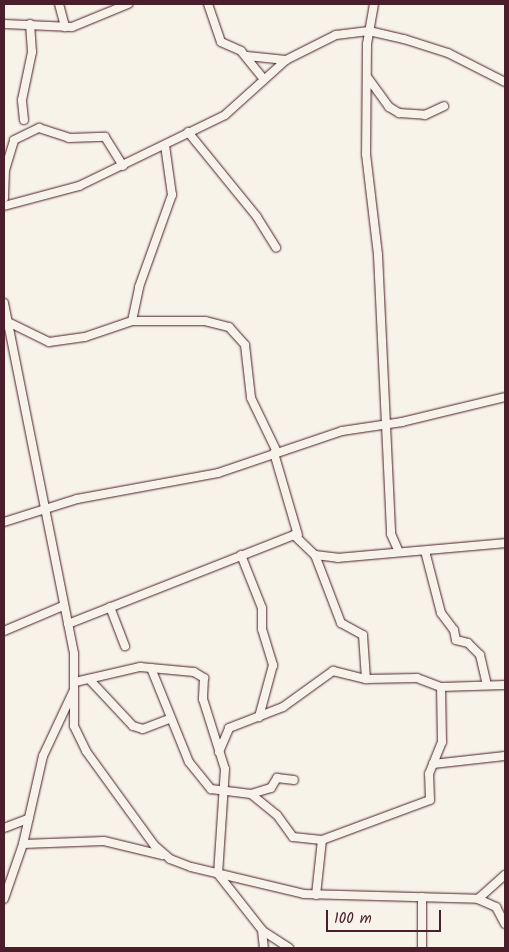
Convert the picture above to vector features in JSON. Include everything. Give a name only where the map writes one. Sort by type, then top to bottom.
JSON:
[{"type":"street","points":[[59,4],[65,27]]},
{"type":"street","points":[[208,4],[222,42],[247,56],[286,60]]},
{"type":"street","points":[[374,4],[374,16]]},
{"type":"street","points":[[382,4],[374,16],[369,32],[366,154],[376,236],[391,534],[398,550]]},
{"type":"street","points":[[4,24],[65,27],[124,5]]},
{"type":"street","points":[[24,120],[22,100],[32,52],[30,24]]},
{"type":"street","points":[[4,206],[79,186],[225,115],[286,60],[325,38],[369,32],[448,53],[505,82]]},
{"type":"street","points":[[247,56],[264,79]]},
{"type":"street","points":[[368,78],[389,107],[399,113],[426,115],[444,106]]},
{"type":"street","points":[[4,198],[5,170],[14,140],[39,128],[69,138],[105,137],[123,166]]},
{"type":"street","points":[[188,132],[257,217],[276,248]]},
{"type":"street","points":[[132,321],[139,287],[172,195],[165,145]]},
{"type":"street","points":[[4,303],[6,321],[68,624],[75,686],[72,718],[81,743],[165,856]]},
{"type":"street","points":[[6,321],[49,342],[87,336],[132,321],[205,321],[229,327],[245,345],[251,398],[275,453],[298,535],[315,555],[341,623],[363,634],[366,679]]},
{"type":"street","points":[[4,522],[44,507],[208,476],[342,430],[385,425],[505,397]]},
{"type":"street","points":[[68,624],[298,535]]},
{"type":"street","points":[[315,555],[351,558],[398,550],[425,551],[449,545],[505,543]]},
{"type":"street","points":[[425,551],[441,613],[454,630],[456,640],[468,643],[480,656],[487,686]]},
{"type":"street","points":[[241,556],[262,608],[262,629],[273,665],[259,717]]},
{"type":"street","points":[[4,631],[63,606]]},
{"type":"street","points":[[110,607],[125,646]]},
{"type":"street","points":[[151,668],[190,763],[212,789],[222,794],[251,794],[271,788],[276,778],[294,780]]},
{"type":"street","points":[[4,899],[24,844],[28,819],[48,743],[75,686],[88,679],[126,669],[151,668],[194,672],[204,678],[203,699],[225,769],[218,874],[262,930],[289,948]]},
{"type":"street","points":[[219,752],[229,728],[282,707],[333,671],[366,679],[417,678],[441,687],[505,686]]},
{"type":"street","points":[[88,679],[133,726],[143,729],[171,718]]},
{"type":"street","points":[[251,794],[278,815],[293,838],[322,840],[381,815],[427,802],[433,764],[442,742],[441,687]]},
{"type":"street","points":[[433,764],[505,756]]},
{"type":"street","points":[[4,828],[28,819]]},
{"type":"street","points":[[316,895],[322,840]]},
{"type":"street","points":[[24,844],[104,841],[165,856],[218,874],[316,895],[478,899],[496,907],[505,924]]},
{"type":"street","points":[[478,899],[505,875]]},
{"type":"street","points":[[422,897],[422,948]]},
{"type":"street","points":[[262,930],[264,948]]}]
